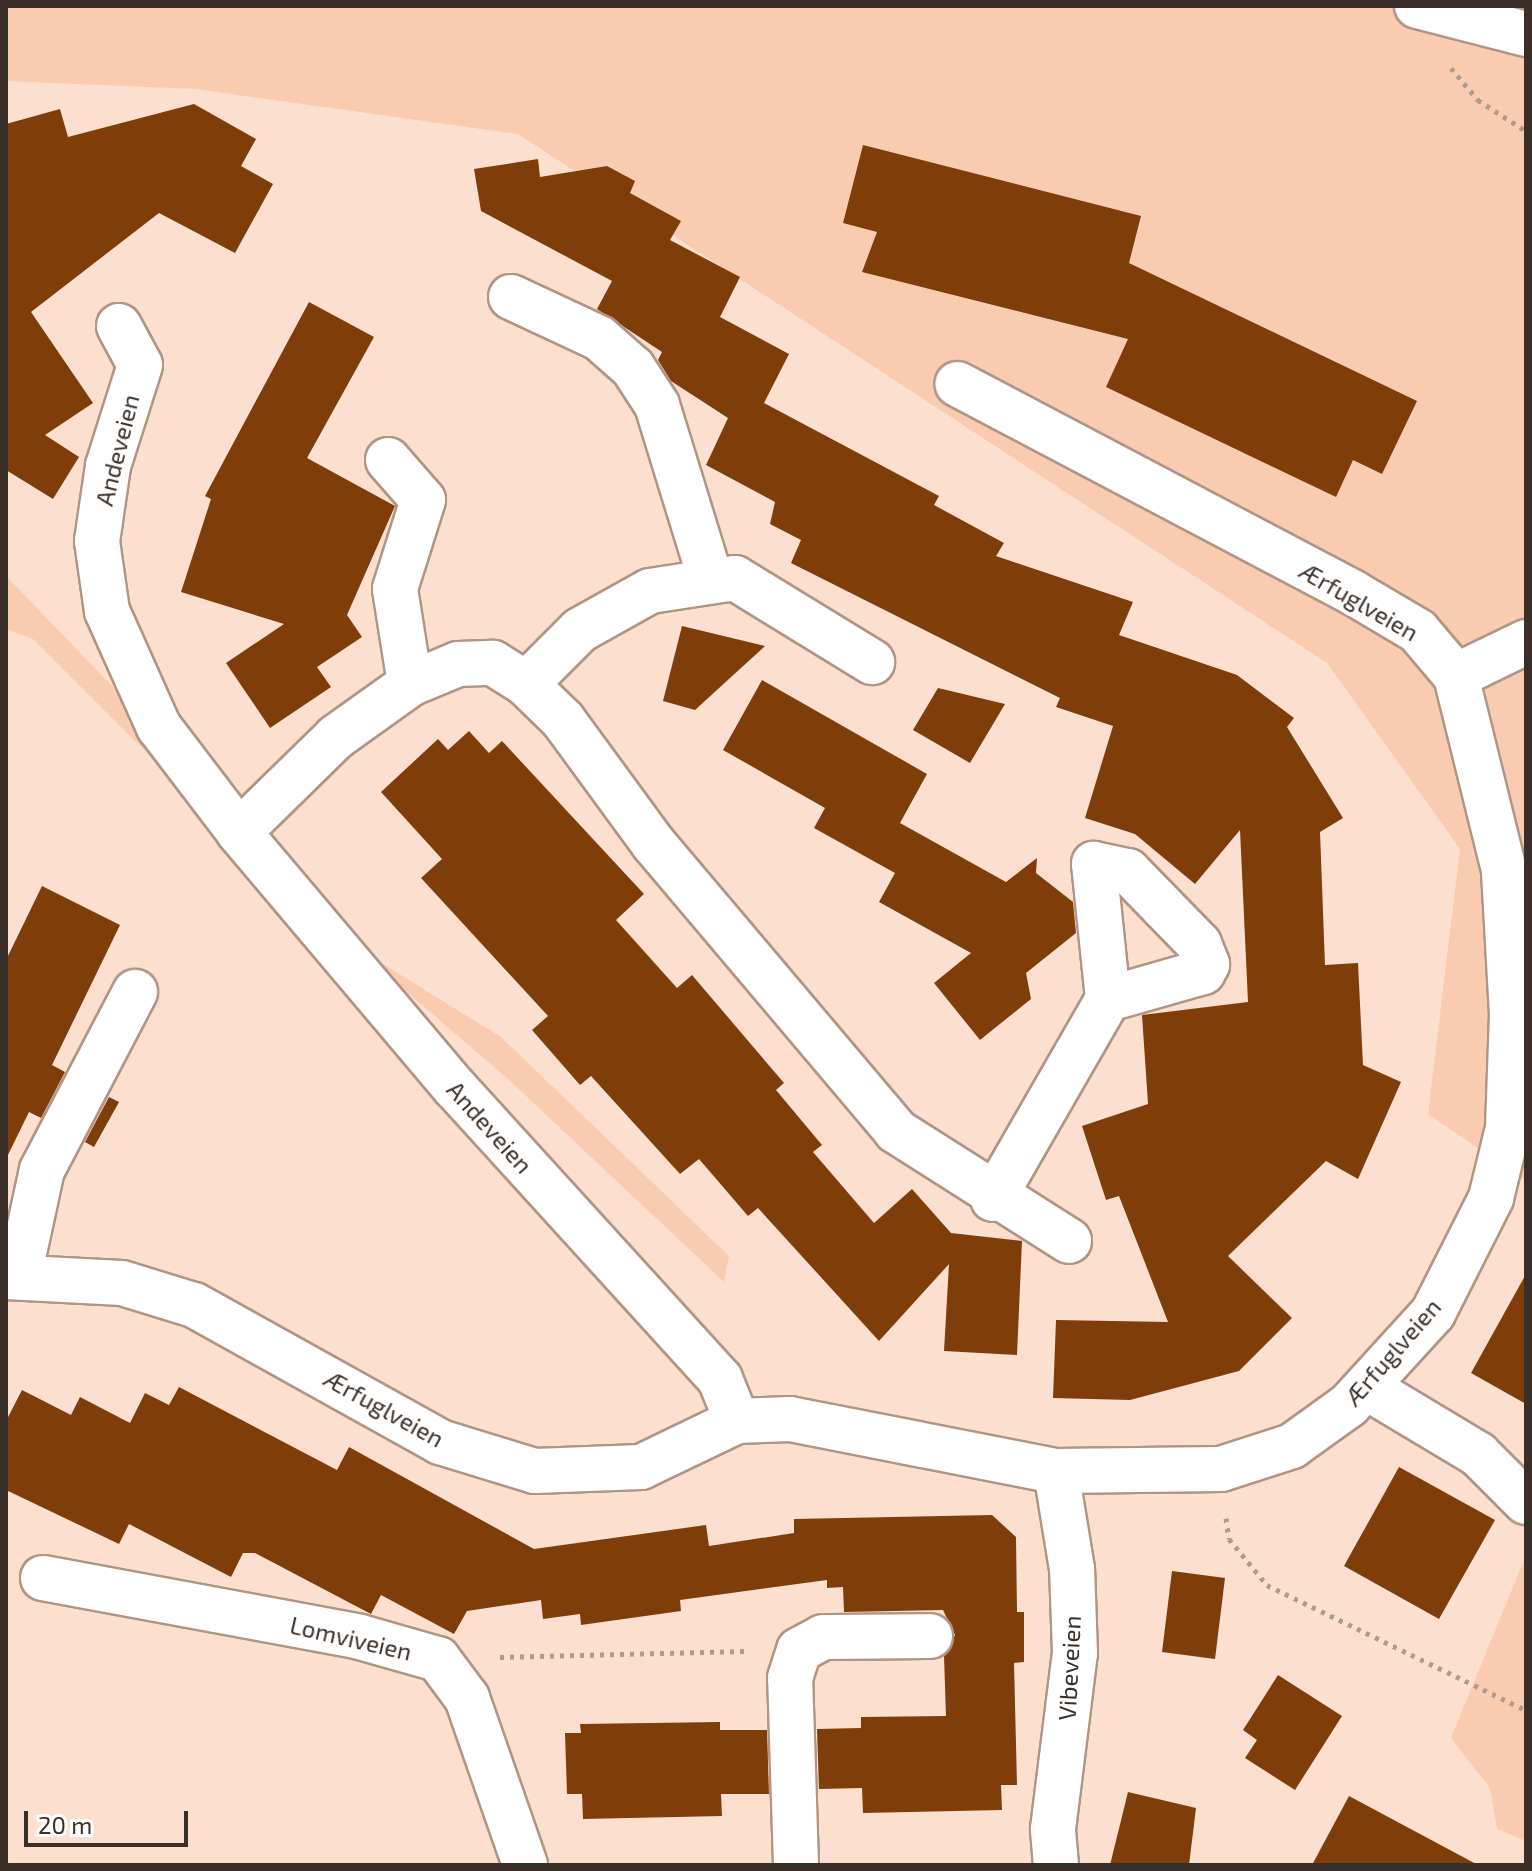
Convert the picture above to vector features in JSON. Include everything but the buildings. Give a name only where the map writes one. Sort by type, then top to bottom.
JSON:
[{"type":"street","points":[[1424,9],[1526,34]]},
{"type":"street","points":[[511,297],[599,338],[633,368],[657,405],[710,577]]},
{"type":"street","name":"Andeveien","points":[[119,326],[140,365],[108,466],[97,541],[107,611],[159,727],[239,832],[455,1088],[720,1379],[737,1421]]},
{"type":"street","name":"Ærfuglveien","points":[[13,1276],[122,1283],[194,1305],[440,1442],[535,1471],[641,1467],[737,1421],[790,1419],[1056,1471],[1221,1469],[1292,1446],[1366,1387],[1433,1313],[1491,1198],[1508,1128],[1512,1015],[1504,870],[1456,676],[1418,631],[1352,592],[958,384]]},
{"type":"street","points":[[388,460],[423,500],[395,589],[410,684]]},
{"type":"street","points":[[526,684],[580,630],[650,591],[710,577],[735,578],[773,597],[872,662]]},
{"type":"street","points":[[1456,676],[1526,642]]},
{"type":"street","points":[[239,832],[336,737],[410,684],[458,664],[493,663],[526,684],[563,720],[653,843],[896,1131],[993,1199],[1069,1241]]},
{"type":"street","points":[[13,1276],[42,1170],[135,992]]},
{"type":"street","points":[[993,1199],[1108,999]]},
{"type":"street","points":[[1366,1387],[1478,1454],[1526,1502]]},
{"type":"street","name":"Vibeveien","points":[[1056,1471],[1072,1569],[1075,1653],[1053,1829],[1056,1865]]},
{"type":"street","name":"Lomviveien","points":[[43,1578],[360,1637],[438,1659],[472,1710],[525,1865]]},
{"type":"street","points":[[796,1865],[790,1678],[799,1650],[823,1637],[930,1636]]},
{"type":"path","points":[[1424,9],[1430,37],[1478,100],[1526,131]]},
{"type":"path","points":[[1221,1469],[1229,1539],[1267,1585],[1526,1710]]},
{"type":"path","points":[[438,1659],[799,1650]]},
{"type":"shaded area","points":[[6,6],[1526,6],[1526,1181],[1428,1114],[1460,849],[1327,663],[518,134],[195,89],[6,81]]},
{"type":"shaded area","points":[[6,576],[375,959],[501,1037],[729,1256],[724,1282],[507,1078],[264,870],[33,639],[6,629]]},
{"type":"shaded area","points":[[1526,1555],[1526,1841],[1497,1829],[1490,1788],[1451,1738]]}]
